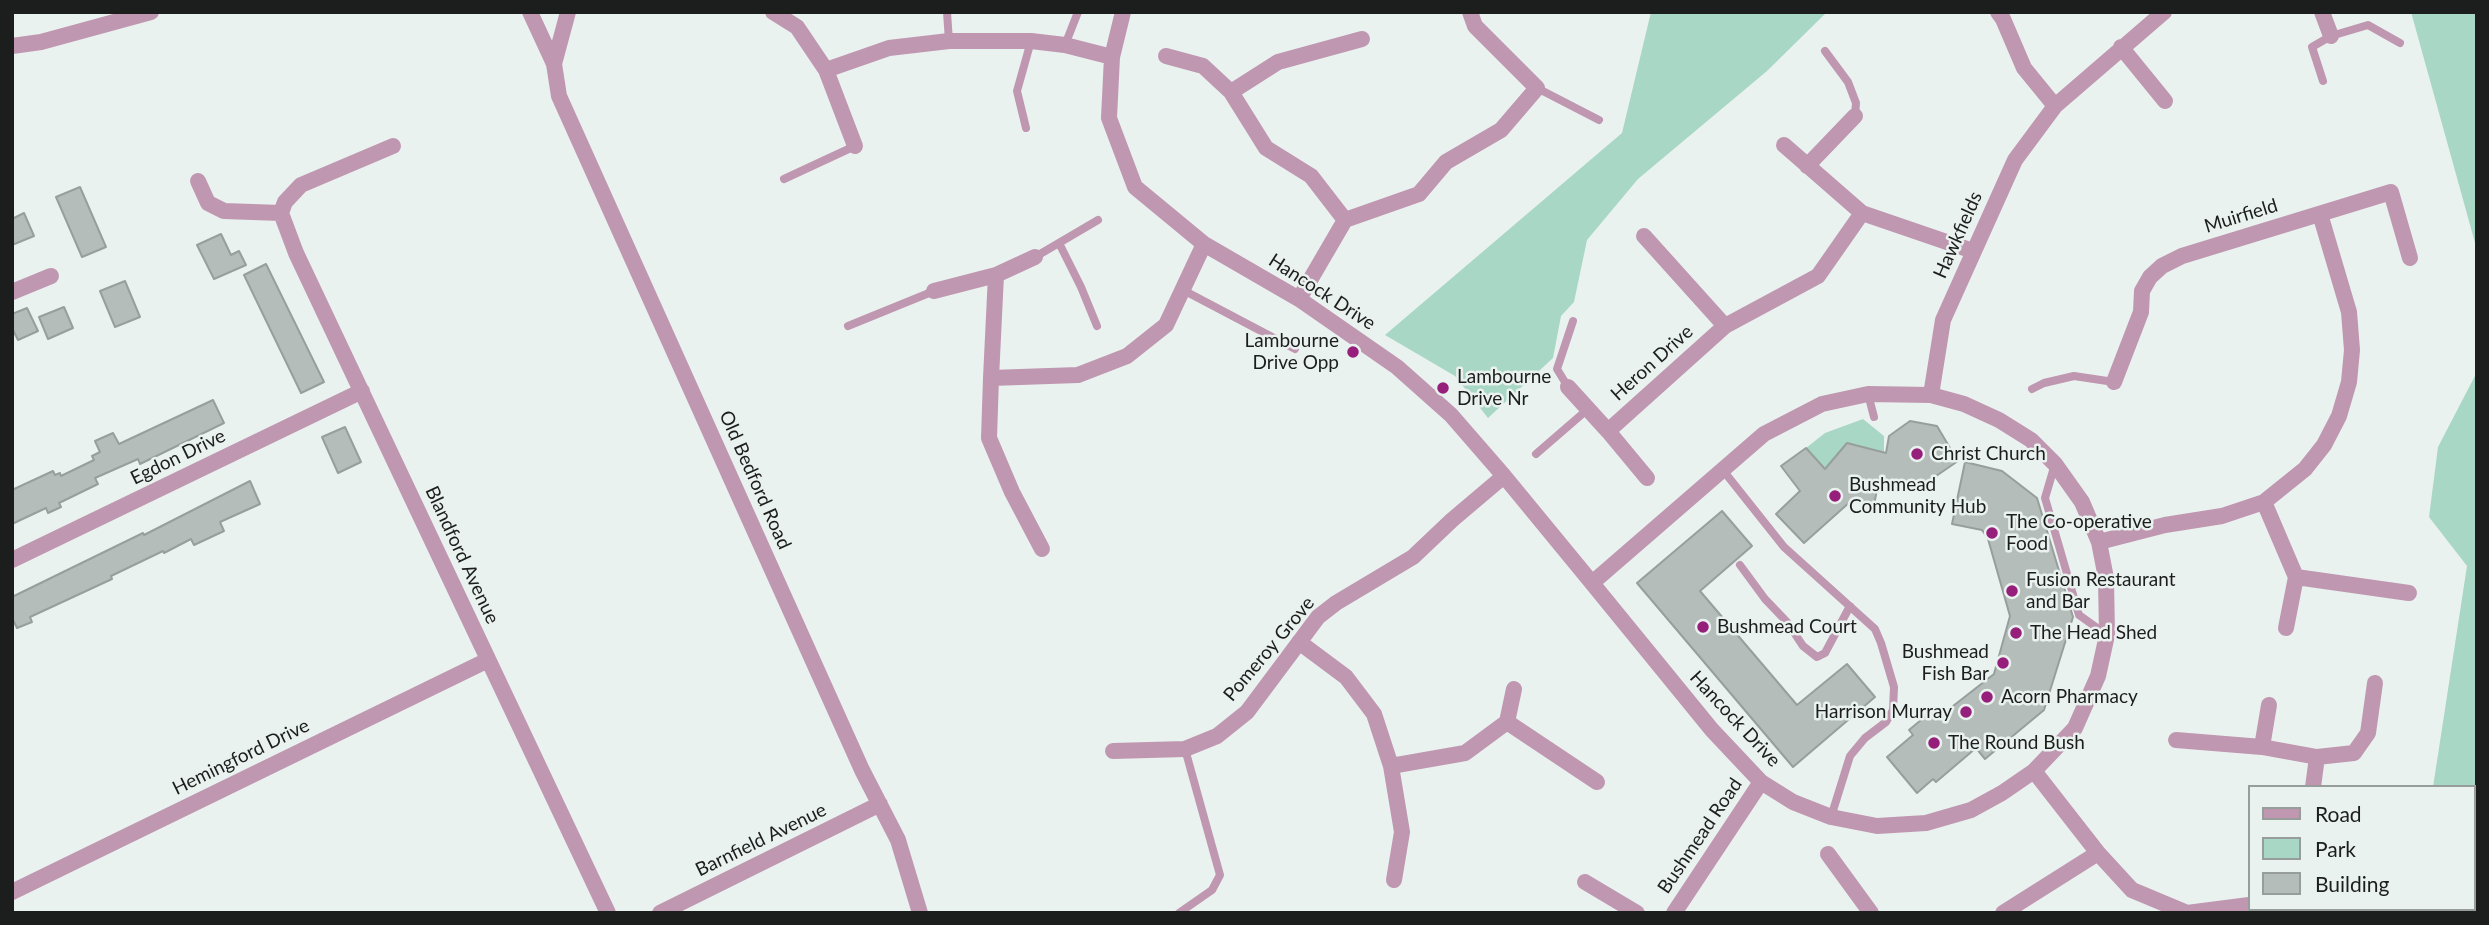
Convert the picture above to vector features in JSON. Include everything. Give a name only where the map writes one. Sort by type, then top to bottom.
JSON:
[{"type":"street","points":[[12,46],[52,40],[150,12]]},
{"type":"street","name":"Old Bedford Road","points":[[530,12],[554,64],[559,96],[862,770],[898,840],[920,913]]},
{"type":"street","name":"Old Bedford Road","points":[[554,64],[568,12]]},
{"type":"street","points":[[773,12],[797,27],[826,70],[855,146]]},
{"type":"street","name":"Hancock Drive","points":[[1123,12],[1112,57],[1109,118],[1135,187],[1204,244],[1299,299],[1397,367],[1451,415],[1712,730],[1761,782],[1794,802],[1831,817],[1877,826],[1926,823],[1970,810],[2002,793],[2034,771],[2075,728],[2098,677],[2107,635],[2106,578],[2099,542],[2082,502],[2055,464],[2031,440],[2000,420],[1964,404],[1931,395],[1868,394],[1822,404],[1764,434],[1592,583]]},
{"type":"street","points":[[1299,299],[1345,220],[1419,194],[1446,162],[1501,130],[1537,88],[1475,26],[1470,12]]},
{"type":"street","points":[[1998,12],[2024,68],[2055,106]]},
{"type":"street","name":"Hawkfields","points":[[1931,395],[1943,320],[2015,160],[2055,106],[2164,12]]},
{"type":"street","points":[[2322,12],[2331,36]]},
{"type":"street","points":[[1231,93],[1278,62],[1362,39]]},
{"type":"street","points":[[826,70],[889,48],[949,41],[1031,41],[1065,45],[1112,57]]},
{"type":"street","points":[[2121,47],[2165,101]]},
{"type":"street","points":[[1166,56],[1203,66],[1231,93],[1266,148],[1311,176],[1345,220]]},
{"type":"street","points":[[1807,166],[1855,116]]},
{"type":"street","points":[[1784,145],[1862,213],[1973,251]]},
{"type":"street","points":[[198,181],[208,203],[224,211],[281,213],[285,202],[301,185],[393,146]]},
{"type":"street","name":"Muirfield","points":[[2114,382],[2141,312],[2143,291],[2150,277],[2162,266],[2182,256],[2391,192],[2410,258]]},
{"type":"street","name":"Blandford Avenue","points":[[281,213],[296,253],[608,913]]},
{"type":"street","name":"Heron Drive","points":[[1608,431],[1725,326],[1818,276],[1862,213]]},
{"type":"street","points":[[2099,542],[2165,525],[2222,516],[2264,502],[2305,469],[2324,445],[2339,416],[2349,382],[2351,350],[2349,313],[2320,214]]},
{"type":"street","name":"Heron Drive","points":[[1644,236],[1725,326]]},
{"type":"street","points":[[991,378],[1078,376],[1127,356],[1166,325],[1204,244]]},
{"type":"street","points":[[934,291],[996,275],[1035,257]]},
{"type":"street","points":[[996,275],[989,438],[1012,492],[1042,549]]},
{"type":"street","points":[[12,292],[51,276]]},
{"type":"street","name":"Heron Drive","points":[[1568,387],[1647,478]]},
{"type":"street","name":"Egdon Drive","points":[[12,560],[362,391]]},
{"type":"street","name":"Pomeroy Grove","points":[[1113,751],[1185,750],[1217,736],[1247,712],[1318,617],[1336,603],[1413,557],[1504,476]]},
{"type":"street","points":[[2264,502],[2296,577],[2286,628]]},
{"type":"street","points":[[2296,577],[2409,593]]},
{"type":"street","points":[[1298,642],[1346,677],[1374,714],[1391,766],[1402,832],[1394,880]]},
{"type":"street","name":"Hemingford Drive","points":[[12,892],[488,660]]},
{"type":"street","points":[[2176,740],[2262,747],[2317,757],[2354,752],[2368,733],[2375,682]]},
{"type":"street","points":[[1391,766],[1465,753],[1507,722],[1514,689]]},
{"type":"street","points":[[2262,747],[2269,705]]},
{"type":"street","points":[[1507,722],[1597,782]]},
{"type":"street","points":[[2312,785],[2317,757]]},
{"type":"street","points":[[2034,771],[2098,853],[2132,890],[2187,913],[2248,905]]},
{"type":"street","name":"Bushmead Road","points":[[1674,913],[1761,782]]},
{"type":"street","name":"Barnfield Avenue","points":[[660,913],[880,804]]},
{"type":"street","points":[[2003,913],[2098,853]]},
{"type":"street","points":[[1828,854],[1871,913]]},
{"type":"street","points":[[1586,882],[1637,913]]},
{"type":"lane","points":[[947,12],[949,41]]},
{"type":"lane","points":[[1065,45],[1078,12]]},
{"type":"lane","points":[[2323,81],[2312,47],[2331,36],[2368,25],[2400,43]]},
{"type":"lane","points":[[1026,128],[1017,91],[1031,41]]},
{"type":"lane","points":[[1825,51],[1847,82],[1856,103],[1855,116]]},
{"type":"lane","points":[[1537,88],[1599,120]]},
{"type":"lane","points":[[784,178],[855,146]]},
{"type":"lane","points":[[1035,257],[1098,220]]},
{"type":"lane","points":[[1059,243],[1082,287],[1097,326]]},
{"type":"lane","points":[[1183,290],[1295,349]]},
{"type":"lane","points":[[848,326],[934,291]]},
{"type":"lane","points":[[1568,387],[1557,369],[1573,321]]},
{"type":"lane","points":[[2032,389],[2044,383],[2074,376],[2114,382]]},
{"type":"lane","points":[[1868,394],[1874,418]]},
{"type":"lane","points":[[1536,454],[1588,409]]},
{"type":"lane","points":[[2055,464],[2045,498],[2079,615],[2107,635]]},
{"type":"lane","points":[[1722,470],[1784,547],[1875,629],[1881,643],[1894,687],[1893,710],[1886,722],[1865,738],[1850,756],[1831,817]]},
{"type":"lane","points":[[1740,565],[1765,599],[1787,622],[1803,646],[1817,657],[1825,653],[1850,606]]},
{"type":"lane","points":[[1180,913],[1212,890],[1220,876],[1185,750]]},
{"type":"green space","points":[[1651,12],[1827,12],[1767,71],[1638,179],[1587,240],[1574,302],[1561,316],[1553,358],[1488,418],[1455,376],[1385,335],[1622,133]]},
{"type":"green space","points":[[2411,12],[2477,12],[2477,250]]},
{"type":"green space","points":[[2477,372],[2477,913],[2413,913],[2475,911],[2475,785],[2433,785],[2467,566],[2429,517],[2438,447]]},
{"type":"green space","points":[[1863,419],[1884,436],[1884,452],[1847,443],[1825,469],[1806,448],[1825,433]]},
{"type":"building","points":[[80,187],[106,247],[82,257],[56,197]]},
{"type":"building","points":[[24,213],[34,236],[12,245],[12,219]]},
{"type":"building","points":[[221,234],[231,255],[239,251],[246,265],[214,279],[197,245]]},
{"type":"building","points":[[266,264],[324,382],[301,393],[244,275]]},
{"type":"building","points":[[125,281],[140,317],[115,327],[100,291]]},
{"type":"building","points":[[64,307],[73,328],[48,339],[39,317]]},
{"type":"building","points":[[27,308],[38,331],[18,340],[12,328],[12,314]]},
{"type":"building","points":[[213,400],[224,423],[140,464],[138,459],[95,478],[98,484],[59,503],[61,507],[48,513],[46,508],[12,524],[12,490],[53,471],[55,475],[60,473],[61,476],[94,460],[92,456],[100,452],[95,441],[113,433],[119,444]]},
{"type":"building","name":"Bushmead Community Hub","points":[[1910,421],[1937,426],[1950,448],[1947,458],[1958,461],[1923,485],[1879,479],[1874,505],[1851,501],[1804,543],[1776,514],[1800,491],[1781,466],[1806,448],[1825,469],[1847,443],[1886,453],[1889,436]]},
{"type":"building","points":[[345,427],[361,462],[338,473],[322,437]]},
{"type":"building","points":[[1965,462],[2002,471],[2037,498],[2073,617],[2044,710],[1985,759],[1976,748],[1936,782],[1933,779],[1917,793],[1887,757],[1913,735],[1909,730],[1933,710],[1939,717],[1994,674],[2010,616],[1988,539],[1982,530],[1952,524]]},
{"type":"building","points":[[250,481],[260,504],[220,522],[224,531],[194,545],[191,539],[164,553],[163,551],[111,576],[112,579],[30,617],[32,622],[17,628],[12,618],[12,597]]},
{"type":"building","name":"Bushmead Court","points":[[1722,511],[1752,546],[1700,591],[1797,705],[1847,664],[1875,697],[1793,767],[1637,583]]},
{"type":"place","name":"Lambourne Drive Opp","points":[[1353,352]]},
{"type":"place","name":"Lambourne Drive Nr","points":[[1443,388]]},
{"type":"place","name":"Christ Church","points":[[1917,454]]},
{"type":"place","name":"Bushmead Community Hub","points":[[1835,496]]},
{"type":"place","name":"The Co-operative Food","points":[[1992,533]]},
{"type":"place","name":"Fusion Restaurant and Bar","points":[[2012,591]]},
{"type":"place","name":"Bushmead Court","points":[[1703,627]]},
{"type":"place","name":"The Head Shed","points":[[2016,633]]},
{"type":"place","name":"Bushmead Fish Bar","points":[[2003,663]]},
{"type":"place","name":"Acorn Pharmacy","points":[[1987,697]]},
{"type":"place","name":"Harrison Murray","points":[[1966,712]]},
{"type":"place","name":"The Round Bush","points":[[1934,743]]}]
